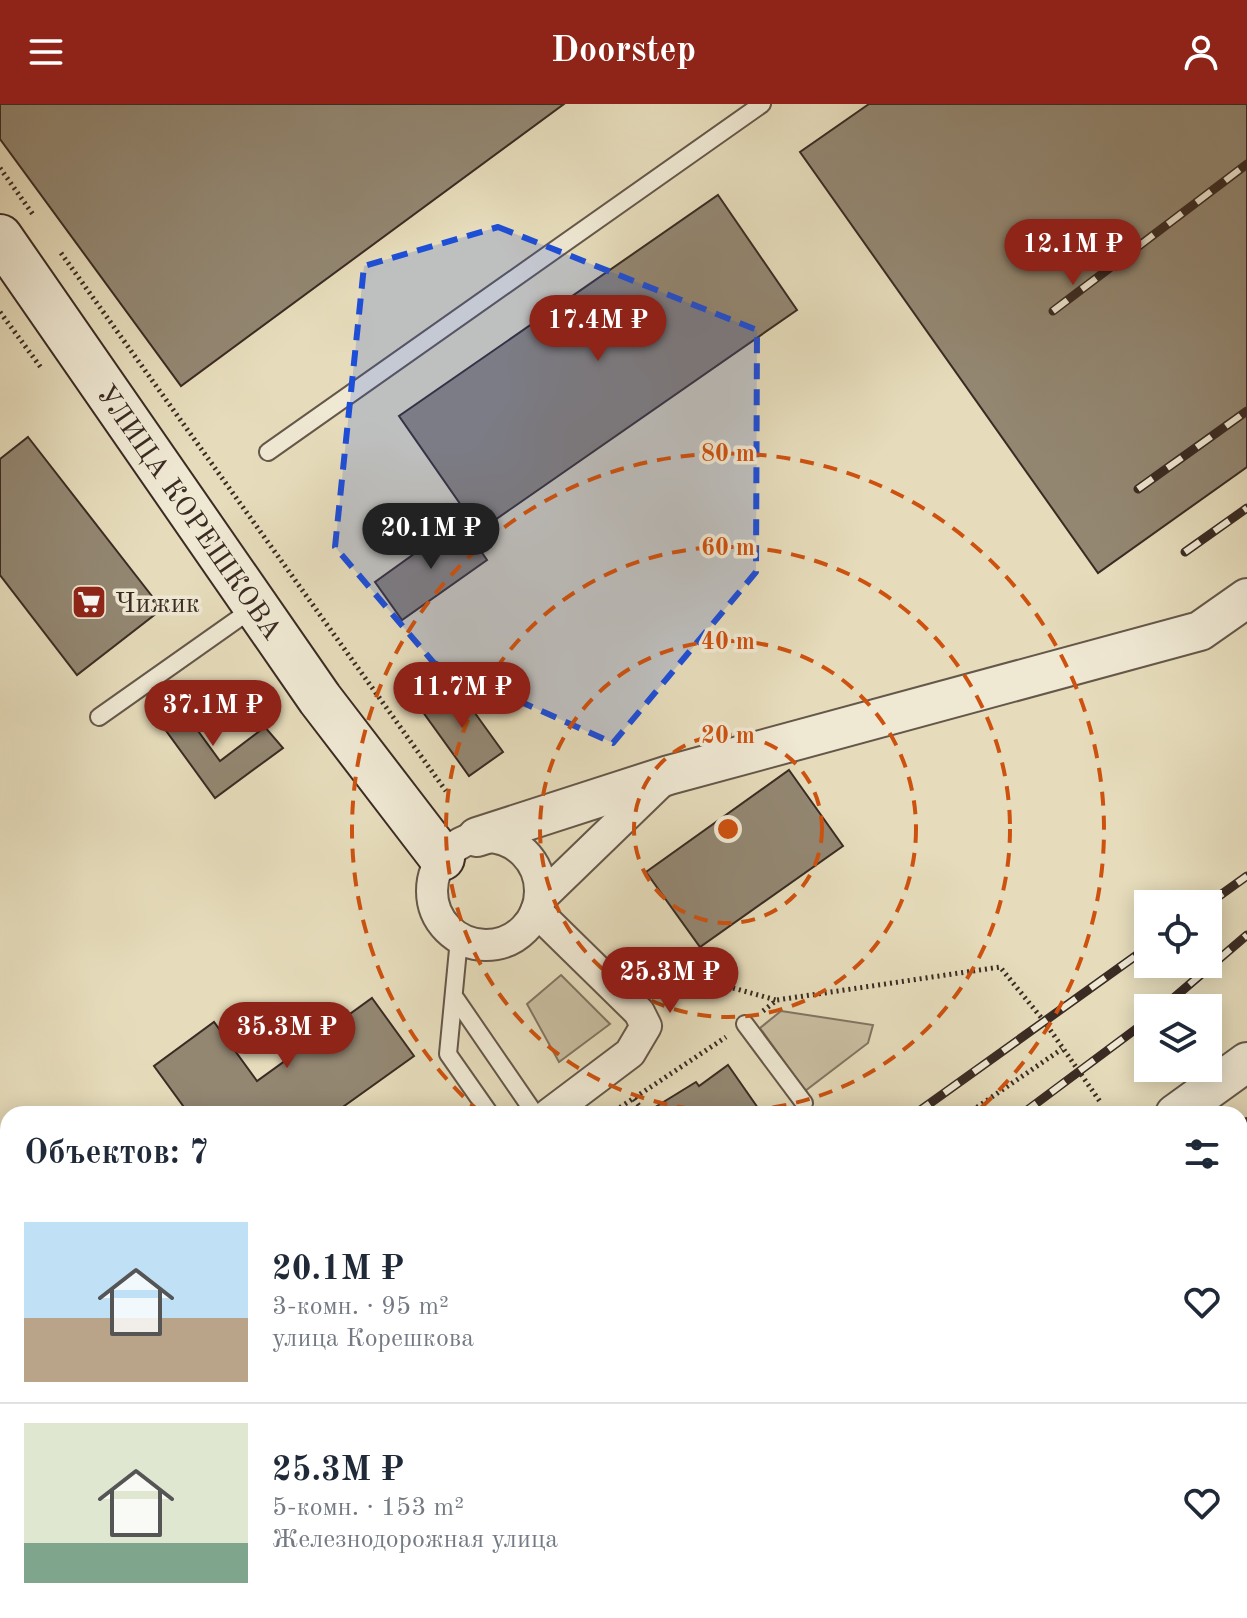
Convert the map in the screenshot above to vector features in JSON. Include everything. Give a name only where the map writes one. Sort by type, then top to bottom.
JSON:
[{"type":"main road","name":"УЛИЦА КОРЕШКОВА","points":[[18,228],[256,607],[320,699],[460,848]]},
{"type":"street","points":[[669,775],[538,905],[517,935],[503,943],[473,944],[459,939],[447,929],[432,902],[431,887],[460,848],[669,775],[1200,631],[1247,598]]},
{"type":"street","points":[[460,848],[505,840],[528,857],[535,869],[538,905],[639,1012],[646,1026],[630,1053],[560,1106]]},
{"type":"street","points":[[1186,1106],[1247,1062]]},
{"type":"lane","points":[[268,452],[762,104]]},
{"type":"lane","points":[[99,717],[256,607]]},
{"type":"lane","points":[[459,939],[456,999],[448,1054],[484,1106]]},
{"type":"lane","points":[[456,999],[530,1106]]},
{"type":"lane","points":[[745,1024],[804,1103]]},
{"type":"path","points":[[0,168],[18,228]]},
{"type":"path","points":[[55,245],[446,791]]},
{"type":"path","points":[[629,959],[777,1000],[1000,967],[1101,1103]]},
{"type":"path","points":[[623,1106],[777,1000]]},
{"type":"path","points":[[979,1106],[1062,1049]]},
{"type":"path","points":[[634,1099],[639,1106]]},
{"type":"highlighted area","points":[[498,227],[757,330],[756,572],[613,743],[434,663],[335,547],[364,266]]},
{"type":"shaded area","points":[[561,975],[610,1024],[559,1062],[527,1004]]},
{"type":"shaded area","points":[[781,1011],[873,1025],[868,1043],[805,1091],[760,1028]]},
{"type":"building","points":[[0,104],[564,104],[181,386],[0,139]]},
{"type":"building","points":[[869,104],[1247,104],[1247,467],[1098,573],[800,152]]},
{"type":"building","points":[[718,195],[797,310],[479,531],[399,416]]},
{"type":"building","points":[[28,437],[162,609],[77,675],[0,575],[0,459]]},
{"type":"building","points":[[460,521],[487,560],[402,620],[375,582]]},
{"type":"building","points":[[454,684],[503,752],[469,776],[420,708]]},
{"type":"building","points":[[169,691],[220,761],[265,727],[283,748],[215,798],[148,706]]},
{"type":"building","points":[[789,770],[843,846],[700,947],[646,872]]},
{"type":"building","points":[[372,998],[414,1056],[344,1106],[183,1106],[154,1066],[214,1022],[257,1081]]},
{"type":"building","points":[[728,1065],[757,1106],[657,1106],[696,1082],[699,1086]]},
{"type":"railway","points":[[1053,311],[1247,164]]},
{"type":"railway","points":[[1138,489],[1247,411]]},
{"type":"railway","points":[[1185,552],[1247,508]]},
{"type":"railway","points":[[1222,894],[1247,876]]},
{"type":"railway","points":[[1178,994],[1247,935]]},
{"type":"railway","points":[[926,1106],[1134,957]]},
{"type":"railway","points":[[1033,1106],[1134,1030]]},
{"type":"place","name":"Чижик","points":[[89,602]]}]
